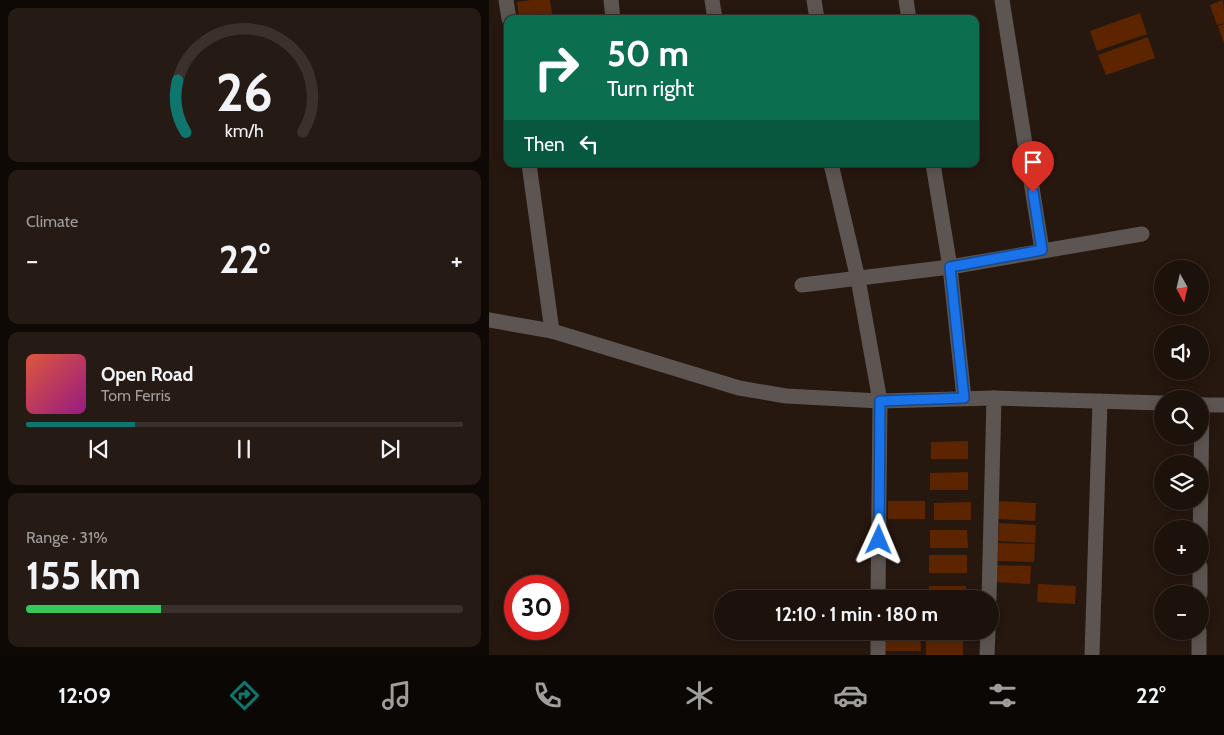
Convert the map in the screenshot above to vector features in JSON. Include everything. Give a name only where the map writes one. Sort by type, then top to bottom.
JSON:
[{"type":"street","points":[[506,0],[508,15]]},
{"type":"street","points":[[611,0],[613,15]]},
{"type":"street","points":[[712,0],[714,15]]},
{"type":"street","points":[[815,0],[817,15]]},
{"type":"street","points":[[906,0],[908,15]]},
{"type":"street","points":[[1002,0],[1042,250]]},
{"type":"street","points":[[529,167],[552,331]]},
{"type":"street","points":[[832,167],[858,279],[880,401],[878,590]]},
{"type":"street","points":[[933,167],[950,267],[964,398]]},
{"type":"street","points":[[802,286],[950,267],[1143,234]]},
{"type":"street","points":[[489,320],[552,331],[739,388],[786,396],[880,401],[994,398],[1154,403]]},
{"type":"street","points":[[989,590],[994,398]]},
{"type":"street","points":[[1093,655],[1100,401]]},
{"type":"street","points":[[1209,405],[1224,406]]},
{"type":"street","points":[[1200,520],[1201,445]]},
{"type":"street","points":[[878,640],[878,655]]},
{"type":"street","points":[[987,640],[987,655]]},
{"type":"street","points":[[1199,640],[1199,655]]},
{"type":"building","points":[[550,0],[552,15],[519,15],[517,2]]},
{"type":"building","points":[[1223,0],[1225,23],[1217,25],[1210,5]]},
{"type":"building","points":[[1140,13],[1147,34],[1097,51],[1090,31]]},
{"type":"building","points":[[1225,24],[1225,43],[1224,43],[1218,26]]},
{"type":"building","points":[[1148,37],[1155,58],[1106,75],[1098,55]]},
{"type":"building","points":[[968,441],[968,459],[931,459],[931,442]]},
{"type":"building","points":[[968,472],[968,490],[930,490],[930,473]]},
{"type":"building","points":[[888,501],[925,501],[925,519],[888,519]]},
{"type":"building","points":[[998,501],[1036,503],[1035,521],[998,519]]},
{"type":"building","points":[[971,502],[971,520],[934,520],[934,503]]},
{"type":"building","points":[[999,523],[1036,525],[1035,543],[998,541]]},
{"type":"building","points":[[930,530],[967,530],[968,548],[930,548]]},
{"type":"building","points":[[997,543],[1035,544],[1034,562],[996,561]]},
{"type":"building","points":[[929,555],[967,555],[967,573],[929,573]]},
{"type":"building","points":[[993,565],[1031,566],[1030,584],[993,582]]},
{"type":"building","points":[[1038,584],[1076,586],[1075,604],[1037,602]]},
{"type":"building","points":[[929,586],[966,586],[966,590],[929,590]]},
{"type":"building","points":[[883,640],[920,640],[921,651],[883,651]]},
{"type":"building","points":[[926,640],[963,640],[963,655],[926,655]]},
{"type":"route","points":[[879,540],[880,401],[964,398],[950,267],[1042,250],[1033,192]]}]
